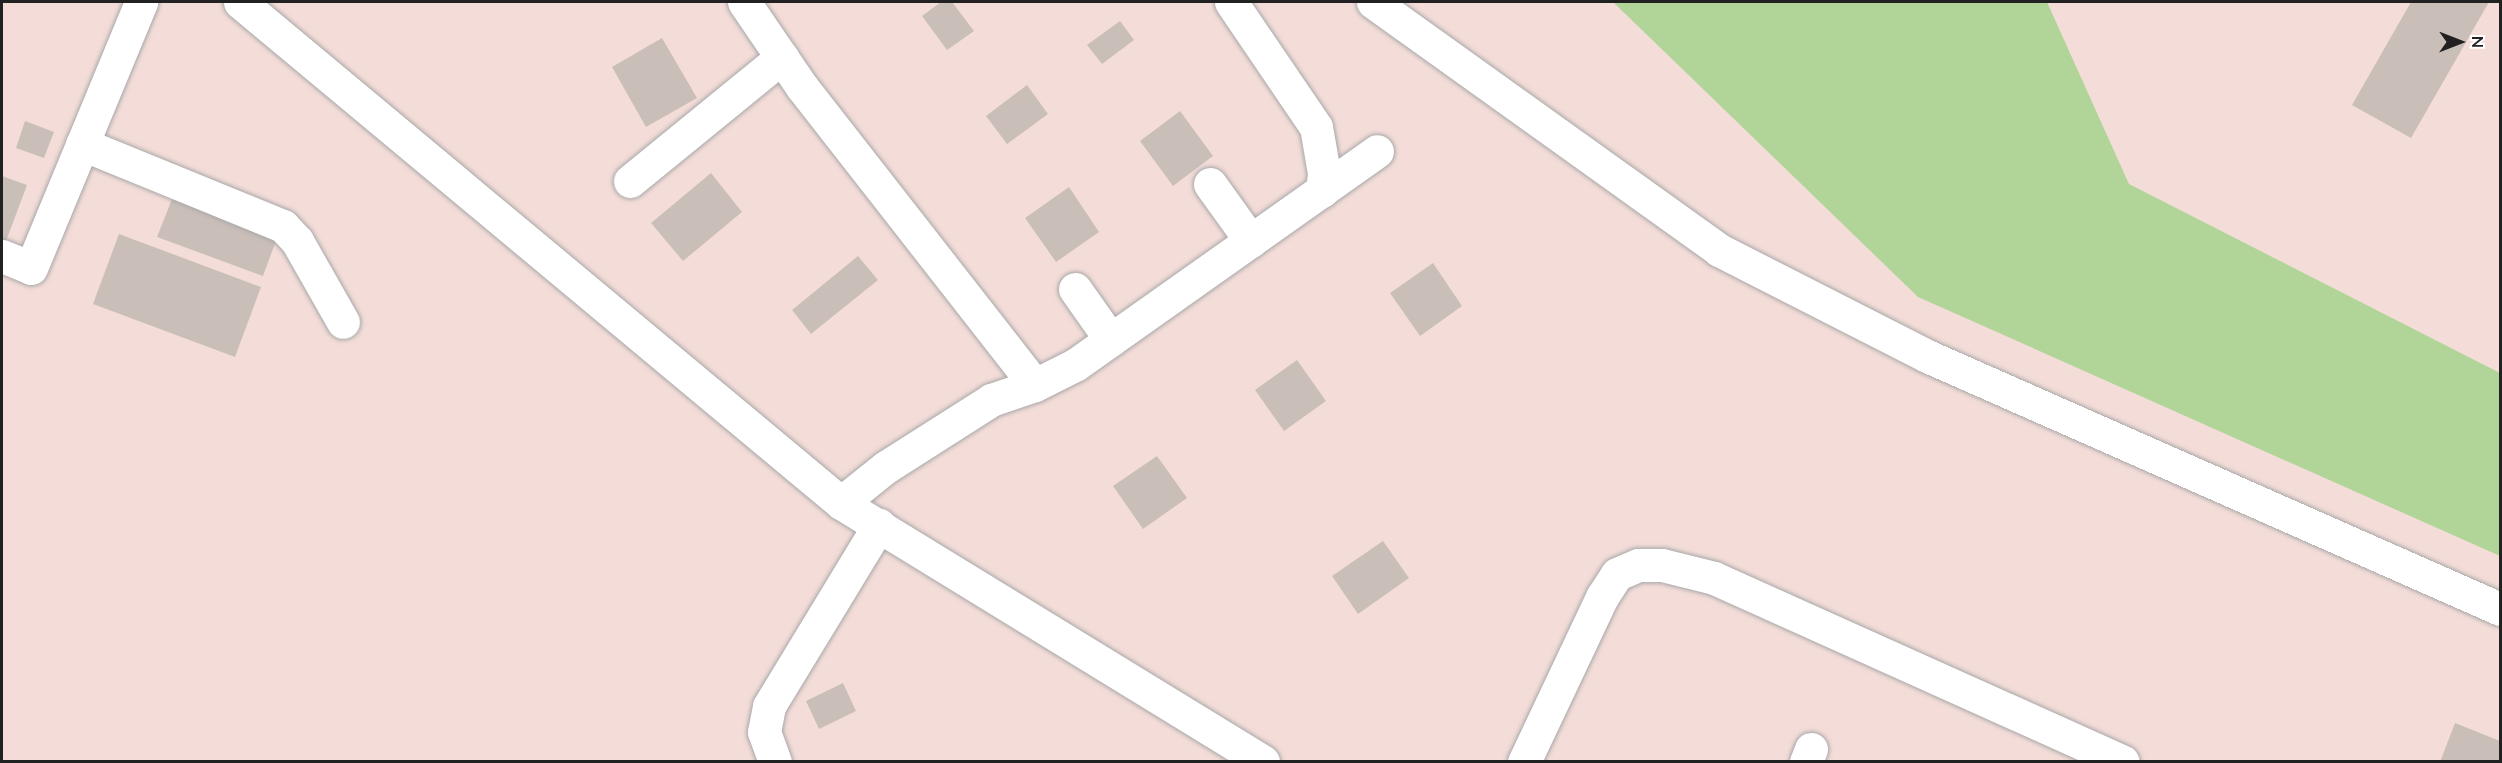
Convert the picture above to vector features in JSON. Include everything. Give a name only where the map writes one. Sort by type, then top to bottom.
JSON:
[{"type":"lane","points":[[2,256],[31,268],[141,2]]},
{"type":"lane","points":[[240,2],[841,503],[1263,762]]},
{"type":"lane","points":[[744,2],[782,57],[1035,385]]},
{"type":"lane","points":[[1231,2],[1316,127],[1324,173],[1322,190]]},
{"type":"lane","points":[[1373,2],[1719,250],[1927,356],[2500,609]]},
{"type":"lane","points":[[630,181],[782,57]]},
{"type":"lane","points":[[82,144],[282,226],[297,241],[343,322]]},
{"type":"lane","points":[[841,503],[886,467],[992,400],[1035,385],[1075,365],[1377,151]]},
{"type":"lane","points":[[1210,184],[1251,241]]},
{"type":"lane","points":[[1075,289],[1111,340]]},
{"type":"lane","points":[[775,762],[764,732],[769,706],[879,525]]},
{"type":"lane","points":[[1524,762],[1602,597],[1617,574],[1638,565],[1662,565],[1714,578],[2123,762]]},
{"type":"shaded area","points":[[2,2],[2500,2],[2500,761],[2,761]]},
{"type":"green space","points":[[1613,2],[2047,2],[2129,184],[2500,373],[2500,556],[1918,297]]},
{"type":"building","points":[[941,2],[952,2],[974,31],[947,50],[922,16]]},
{"type":"building","points":[[2411,2],[2489,2],[2411,138],[2352,105]]},
{"type":"building","points":[[1120,21],[1134,40],[1102,64],[1087,45]]},
{"type":"building","points":[[662,38],[697,98],[646,127],[612,67]]},
{"type":"building","points":[[1027,85],[1048,114],[1007,144],[986,116]]},
{"type":"building","points":[[1180,111],[1213,156],[1173,186],[1140,141]]},
{"type":"building","points":[[25,121],[54,132],[44,158],[16,148]]},
{"type":"building","points":[[711,173],[742,212],[683,261],[651,223]]},
{"type":"building","points":[[2,176],[27,185],[6,241],[2,239]]},
{"type":"building","points":[[1069,187],[1099,232],[1056,262],[1025,218]]},
{"type":"building","points":[[172,199],[277,238],[263,276],[157,237]]},
{"type":"building","points":[[119,234],[261,287],[235,357],[93,304]]},
{"type":"building","points":[[858,256],[878,280],[811,334],[792,310]]},
{"type":"building","points":[[1433,263],[1462,306],[1420,336],[1390,293]]},
{"type":"building","points":[[1297,360],[1326,401],[1284,431],[1255,390]]},
{"type":"building","points":[[1157,456],[1187,498],[1143,529],[1113,486]]},
{"type":"building","points":[[1383,541],[1409,578],[1358,614],[1332,576]]},
{"type":"building","points":[[843,683],[856,711],[819,729],[806,701]]},
{"type":"building","points":[[2455,723],[2500,741],[2500,762],[2440,762]]}]
